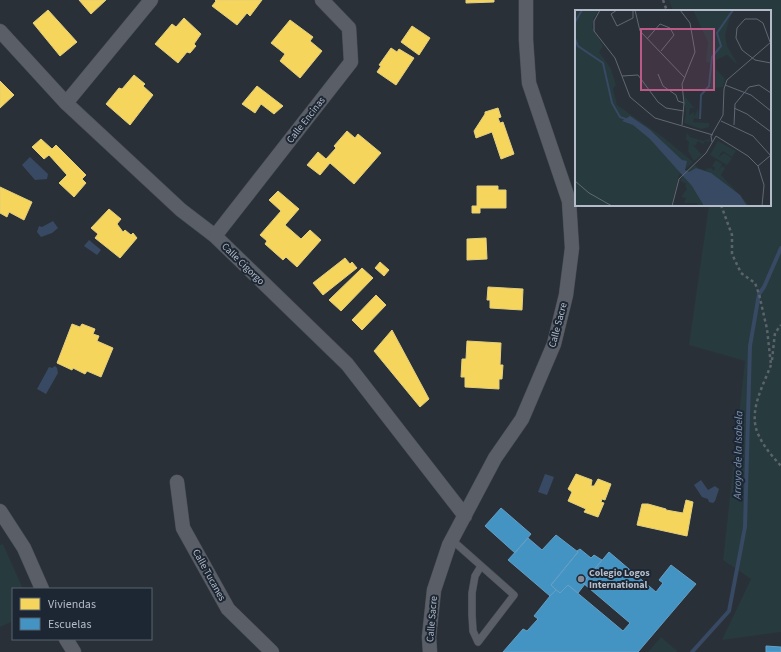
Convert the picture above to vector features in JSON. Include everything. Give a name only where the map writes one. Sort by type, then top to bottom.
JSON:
[{"type":"street","points":[[66,103],[151,0]]},
{"type":"street","name":"Calle Encinas","points":[[215,236],[351,62],[349,28],[322,0]]},
{"type":"street","name":"Calle Sacre","points":[[430,652],[428,637],[434,590],[449,545],[495,458],[522,419],[554,344],[566,295],[572,248],[569,201],[529,83],[526,40],[526,0]]},
{"type":"street","name":"Calle Cigorgo","points":[[0,31],[66,103],[181,210],[215,236],[347,364],[465,516]]},
{"type":"street","name":"Calle Tucanes","points":[[177,482],[183,528],[224,602],[228,609],[272,652]]},
{"type":"street","points":[[0,511],[24,548],[42,588]]},
{"type":"street","points":[[67,640],[74,652]]},
{"type":"lane","points":[[452,540],[514,595],[478,642],[473,631],[472,593],[475,576],[481,566]]},
{"type":"path","points":[[663,0],[667,10]]},
{"type":"path","points":[[721,206],[732,235],[732,254],[742,273],[755,283],[767,329],[771,366]]},
{"type":"path","points":[[781,325],[775,333],[771,366],[762,386],[755,417],[758,436],[781,466]]},
{"type":"green space","points":[[669,0],[781,0],[781,632],[722,640],[751,579],[723,560],[745,361],[689,345],[709,206],[771,206],[771,10],[673,10]]},
{"type":"green space","points":[[3,544],[23,588],[12,588],[12,621],[0,627],[0,545]]},
{"type":"green space","points":[[661,637],[677,651],[648,652]]},
{"type":"water","points":[[30,157],[48,174],[47,179],[35,180],[22,165]]},
{"type":"water","points":[[53,221],[58,228],[52,233],[41,237],[37,232],[39,226],[42,227]]},
{"type":"water","points":[[89,240],[101,250],[97,255],[84,246]]},
{"type":"water","points":[[55,366],[58,373],[46,394],[37,389],[49,367],[52,368]]},
{"type":"water","points":[[545,474],[554,477],[547,495],[538,492]]},
{"type":"water","points":[[701,480],[708,490],[715,486],[719,489],[713,503],[702,497],[694,485]]},
{"type":"building: Viviendas","points":[[79,0],[106,0],[91,14]]},
{"type":"building: Viviendas","points":[[215,0],[262,0],[250,16],[247,13],[237,25],[212,6],[216,1]]},
{"type":"building: Viviendas","points":[[466,0],[494,0],[494,2],[466,3]]},
{"type":"building: Viviendas","points":[[48,10],[77,42],[60,56],[33,23]]},
{"type":"building: Viviendas","points":[[184,18],[201,34],[194,44],[196,46],[190,53],[187,52],[178,63],[155,44],[172,24],[176,27]]},
{"type":"building: Viviendas","points":[[290,20],[313,37],[310,41],[322,51],[300,78],[280,61],[285,54],[271,43]]},
{"type":"building: Viviendas","points":[[412,26],[430,38],[419,55],[401,42]]},
{"type":"building: Viviendas","points":[[391,48],[397,52],[399,49],[414,58],[396,85],[377,72],[381,66],[379,65]]},
{"type":"building: Viviendas","points":[[134,75],[145,84],[143,86],[153,95],[130,125],[106,104],[119,88],[122,89]]},
{"type":"building: Viviendas","points":[[0,81],[14,95],[0,108]]},
{"type":"building: Viviendas","points":[[257,86],[283,106],[274,114],[261,104],[255,113],[242,104]]},
{"type":"building: Viviendas","points":[[498,108],[501,117],[498,118],[500,123],[503,122],[514,154],[501,159],[492,132],[476,138],[474,131],[485,112]]},
{"type":"building: Viviendas","points":[[347,131],[355,138],[358,134],[381,153],[354,184],[330,163],[320,175],[307,165],[318,152],[326,159],[336,148],[334,146]]},
{"type":"building: Viviendas","points":[[41,139],[52,149],[56,145],[86,175],[82,179],[86,183],[74,197],[59,183],[67,175],[49,155],[44,159],[32,147]]},
{"type":"building: Viviendas","points":[[477,186],[498,186],[498,190],[506,190],[506,208],[480,208],[480,213],[472,213],[472,206],[477,206]]},
{"type":"building: Viviendas","points":[[0,187],[32,202],[24,220],[9,212],[7,217],[0,213]]},
{"type":"building: Viviendas","points":[[278,191],[299,209],[285,225],[301,239],[310,230],[321,240],[297,267],[286,257],[283,260],[265,244],[267,241],[260,235],[281,211],[269,200]]},
{"type":"building: Viviendas","points":[[109,209],[121,219],[117,224],[123,232],[125,230],[131,235],[133,233],[137,238],[120,258],[95,238],[98,234],[91,228]]},
{"type":"building: Viviendas","points":[[486,238],[487,259],[467,260],[467,239]]},
{"type":"building: Viviendas","points":[[345,258],[350,264],[352,262],[357,268],[323,295],[313,283]]},
{"type":"building: Viviendas","points":[[380,262],[389,270],[384,276],[375,268]]},
{"type":"building: Viviendas","points":[[362,268],[373,278],[341,311],[329,300]]},
{"type":"building: Viviendas","points":[[488,287],[523,289],[522,310],[490,308],[490,300],[487,300]]},
{"type":"building: Viviendas","points":[[376,295],[386,305],[362,330],[352,320]]},
{"type":"building: Viviendas","points":[[72,324],[80,327],[82,324],[95,329],[93,334],[99,336],[97,341],[113,348],[101,377],[87,371],[85,374],[73,368],[72,370],[57,363]]},
{"type":"building: Viviendas","points":[[392,330],[429,399],[420,407],[374,351]]},
{"type":"building: Viviendas","points":[[467,341],[501,343],[500,365],[503,365],[502,379],[499,379],[499,389],[465,387],[465,377],[461,377],[462,359],[466,359]]},
{"type":"building: Viviendas","points":[[576,474],[592,480],[591,486],[594,486],[598,479],[611,484],[605,500],[602,499],[601,502],[604,503],[598,517],[584,512],[586,509],[568,501],[572,492],[568,489]]},
{"type":"building: Viviendas","points":[[686,500],[693,502],[687,536],[637,525],[642,504],[648,504],[666,510],[683,513]]},
{"type":"building: Escuelas","points":[[501,508],[531,534],[515,553],[485,526]]},
{"type":"building: Escuelas","points":[[556,535],[578,552],[551,585],[556,590],[550,596],[508,560],[528,538],[542,550]]},
{"type":"building: Escuelas","points":[[580,549],[591,558],[594,555],[602,560],[583,583],[585,584],[578,593],[568,585],[560,593],[551,585]]},
{"type":"building: Escuelas","points":[[609,552],[656,592],[663,583],[659,580],[671,565],[696,584],[638,652],[503,652],[523,629],[527,631],[538,619],[534,616],[550,596],[556,590],[560,593],[568,585],[623,631],[630,623],[583,583]]},
{"type":"building: Escuelas","points":[[766,646],[781,647],[781,652],[766,652]]},
{"type":"waterway","name":"Arroyo de la Isabela","points":[[692,652],[729,611],[745,527],[750,346],[759,294],[764,287],[781,248]]},
{"type":"place","name":"Colegio Logos International","points":[[581,579]]}]
